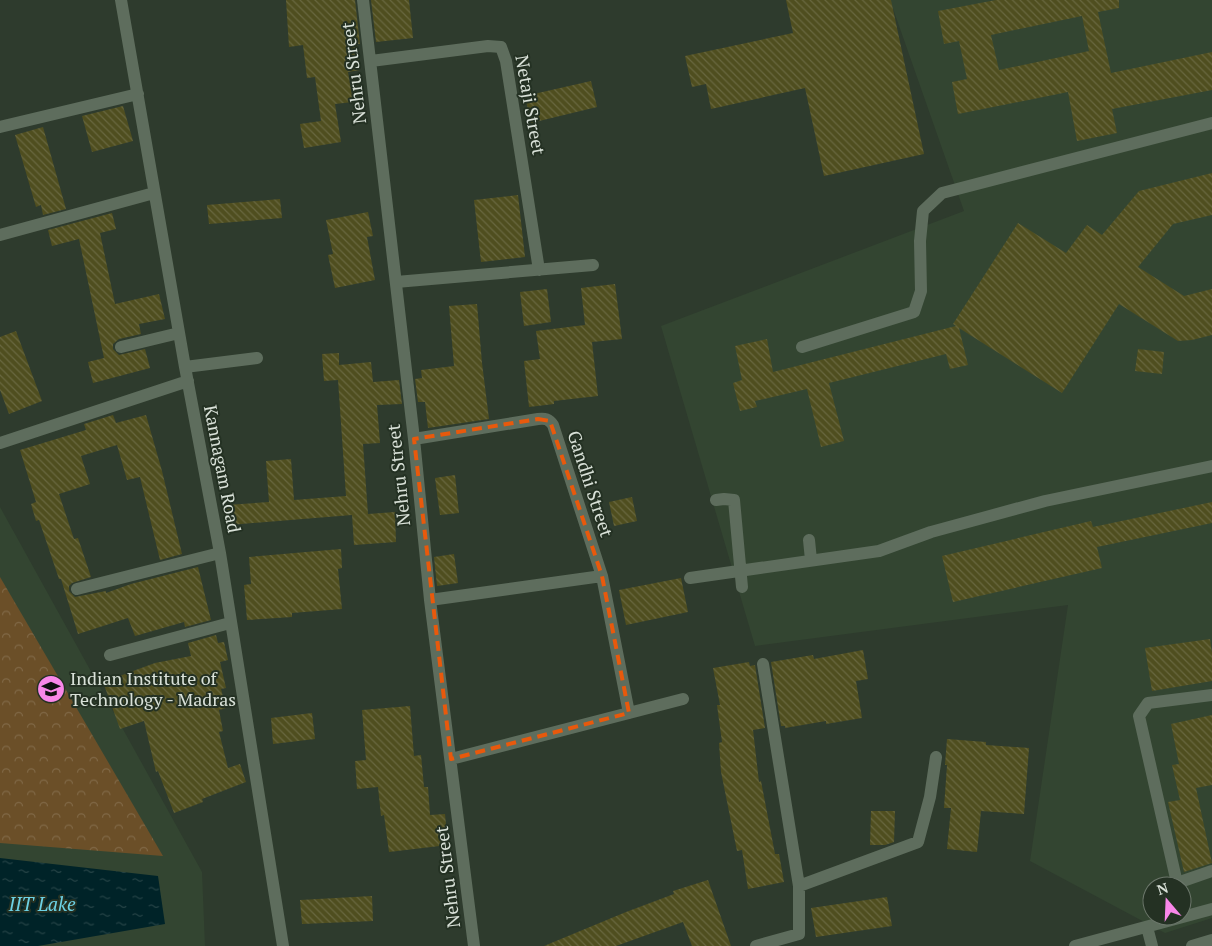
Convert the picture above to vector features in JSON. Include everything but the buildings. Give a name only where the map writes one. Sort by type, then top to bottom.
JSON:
[{"type":"street","name":"Kannagam Road","points":[[121,0],[185,367],[220,553],[282,946]]},
{"type":"street","name":"Nehru Street","points":[[363,0],[414,439],[430,600],[474,946]]},
{"type":"street","name":"Netaji Street","points":[[370,61],[488,46],[501,47],[506,61],[539,270]]},
{"type":"street","points":[[0,128],[138,94]]},
{"type":"street","points":[[802,347],[914,312],[921,291],[920,241],[923,211],[942,192],[1212,123]]},
{"type":"street","points":[[0,235],[154,193]]},
{"type":"street","points":[[396,282],[593,265]]},
{"type":"street","points":[[121,347],[179,333]]},
{"type":"street","points":[[185,367],[257,358]]},
{"type":"street","points":[[0,443],[188,381]]},
{"type":"street","name":"Gandhi Street","points":[[414,439],[538,419],[550,421],[553,425],[602,576]]},
{"type":"street","points":[[690,578],[879,551],[931,532],[1045,501],[1212,466]]},
{"type":"street","points":[[716,500],[734,500],[742,587]]},
{"type":"street","points":[[809,540],[812,560]]},
{"type":"street","points":[[77,589],[220,553]]},
{"type":"street","points":[[430,600],[602,576],[629,713]]},
{"type":"street","points":[[110,655],[230,622]]},
{"type":"street","points":[[756,946],[799,934],[798,886],[763,664]]},
{"type":"street","points":[[1212,695],[1148,703],[1139,716],[1178,883],[1212,871]]},
{"type":"street","points":[[451,759],[683,698]]},
{"type":"street","points":[[798,886],[918,842],[930,797],[936,756]]},
{"type":"street","points":[[1075,946],[1212,909]]},
{"type":"street","points":[[1147,927],[1152,946]]},
{"type":"street","points":[[1192,946],[1212,940]]},
{"type":"highlighted area","points":[[538,419],[550,421],[602,576],[629,713],[451,759],[414,439]]},
{"type":"shaded area","points":[[890,0],[1212,0],[1212,918],[1192,924],[1192,876],[1142,876],[1142,921],[1030,861],[1068,605],[755,646],[661,326],[964,211]]},
{"type":"shaded area","name":"Indian Institute of Technology - Madras","points":[[0,507],[202,872],[205,946],[0,946]]},
{"type":"shaded area","points":[[1152,926],[1187,926],[1165,933]]},
{"type":"green space","points":[[0,577],[163,856],[0,843]]},
{"type":"water","name":"IIT Lake","points":[[0,858],[158,876],[165,924],[38,946],[0,946]]},
{"type":"place","name":"Indian Institute of Technology - Madras","points":[[51,689]]}]
